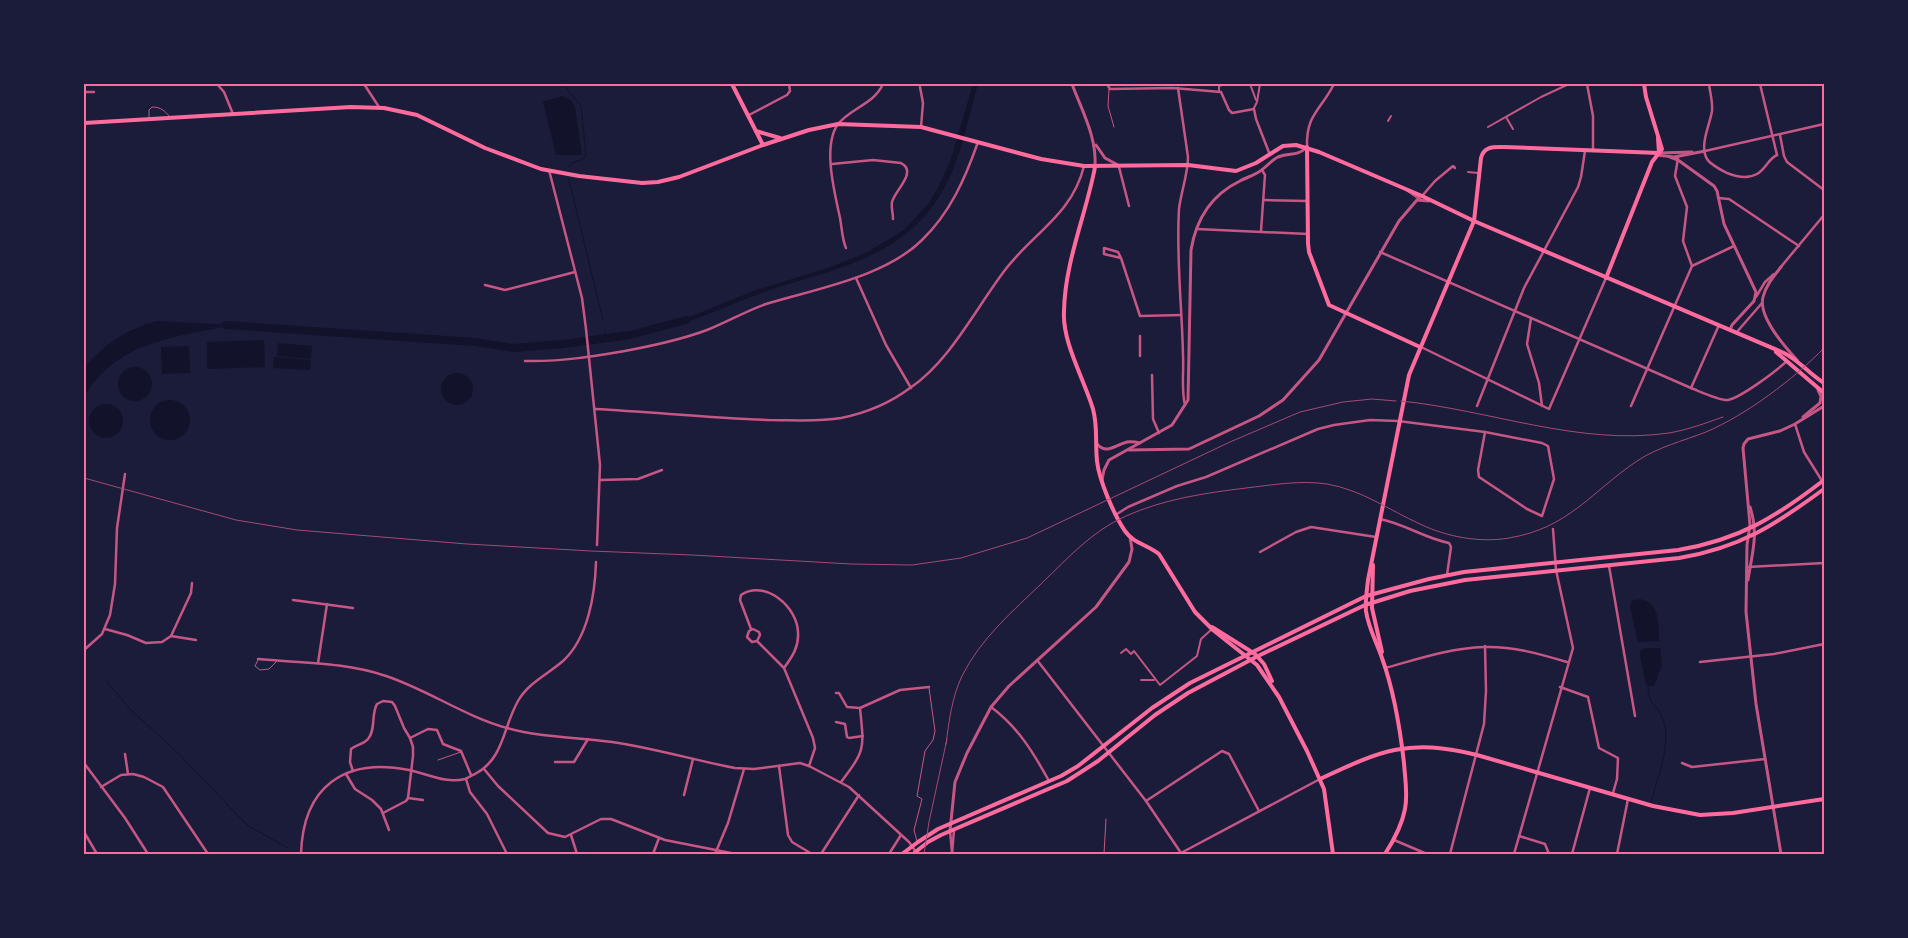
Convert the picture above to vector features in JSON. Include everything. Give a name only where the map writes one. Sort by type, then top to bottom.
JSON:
[{"type":"main road","points":[[732,84],[749,115],[762,145]]},
{"type":"main road","points":[[1606,278],[1651,166],[1662,151],[1663,146],[1647,100],[1644,84]]},
{"type":"main road","points":[[84,123],[379,107],[418,116],[499,154],[526,164],[549,170],[630,182],[658,182],[679,178],[782,138],[815,128],[838,124],[921,127],[1046,160],[1095,167],[1188,165],[1236,171],[1288,146],[1307,147],[1373,173],[1421,197],[1544,252],[1784,353],[1797,360],[1824,383]]},
{"type":"main road","points":[[1656,127],[1658,154]]},
{"type":"main road","points":[[756,130],[782,138]]},
{"type":"main road","points":[[1307,147],[1309,252],[1329,305],[1420,346]]},
{"type":"main road","points":[[1385,854],[1400,827],[1405,806],[1406,779],[1402,748],[1386,668],[1367,616],[1366,596],[1380,512],[1404,393],[1420,346],[1474,221],[1482,155],[1486,149],[1492,147],[1658,154]]},
{"type":"main road","points":[[1642,153],[1650,158],[1651,166]]},
{"type":"main road","points":[[1095,167],[1076,239],[1064,316],[1071,346],[1095,416],[1097,462],[1102,483],[1123,528],[1130,538],[1159,554],[1188,602],[1204,622],[1251,660],[1264,674],[1279,697]]},
{"type":"main road","points":[[1763,344],[1788,360],[1824,393]]},
{"type":"main road","points":[[902,854],[924,837],[952,823],[1049,781],[1078,766],[1170,695],[1190,682],[1366,596],[1447,575],[1698,547],[1754,527],[1778,514],[1824,482]]},
{"type":"main road","points":[[914,853],[928,842],[1065,782],[1108,753],[1167,706],[1194,690],[1258,656],[1365,605],[1454,582],[1701,554],[1748,538],[1783,520],[1823,490]]},
{"type":"main road","points":[[1373,555],[1372,603],[1383,659]]},
{"type":"main road","points":[[1204,622],[1252,651],[1265,666],[1320,779],[1326,798],[1333,854]]},
{"type":"main road","points":[[1320,779],[1363,759],[1402,748],[1436,747],[1477,755],[1653,806],[1700,815],[1726,814],[1824,799]]},
{"type":"street","points":[[217,84],[224,92],[233,114]]},
{"type":"street","points":[[364,84],[379,107]]},
{"type":"street","points":[[749,115],[786,95],[790,91],[789,84]]},
{"type":"street","points":[[846,248],[833,183],[833,135],[838,124],[852,111],[877,94],[883,84]]},
{"type":"street","points":[[1072,84],[1096,146],[1105,158],[1121,167],[1129,206]]},
{"type":"street","points":[[1107,84],[1109,88],[1173,86],[1219,91],[1223,94],[1230,111],[1234,113],[1254,109]]},
{"type":"street","points":[[1137,84],[1138,88]]},
{"type":"street","points":[[1219,91],[1219,85],[1225,84]]},
{"type":"street","points":[[1250,84],[1257,102]]},
{"type":"street","points":[[1260,84],[1254,109],[1270,154]]},
{"type":"street","points":[[1102,483],[1103,472],[1109,460],[1172,425],[1189,396],[1191,250],[1196,229],[1206,209],[1218,196],[1239,181],[1262,170],[1276,158],[1283,155],[1298,154],[1307,147],[1310,120],[1334,84]]},
{"type":"street","points":[[1488,127],[1541,97],[1569,84]]},
{"type":"street","points":[[1587,84],[1593,116],[1593,151]]},
{"type":"street","points":[[1709,84],[1712,109],[1705,151],[1708,160],[1727,173],[1743,177],[1757,174],[1776,155]]},
{"type":"street","points":[[1760,84],[1776,155]]},
{"type":"street","points":[[920,87],[923,103],[921,127]]},
{"type":"street","points":[[1178,88],[1188,165],[1179,209],[1178,259],[1183,396],[1185,405]]},
{"type":"street","points":[[84,92],[94,92]]},
{"type":"street","points":[[1388,121],[1391,116]]},
{"type":"street","points":[[1506,117],[1513,129]]},
{"type":"street","points":[[1658,154],[1678,158],[1824,124]]},
{"type":"street","points":[[1780,135],[1784,156],[1794,168],[1824,190]]},
{"type":"street","points":[[1092,136],[1095,149],[1095,167]]},
{"type":"street","points":[[525,361],[590,357],[655,345],[706,330],[764,305],[856,278],[898,258],[922,240],[941,219],[955,197],[978,141]]},
{"type":"street","points":[[1663,146],[1665,150],[1671,152]]},
{"type":"street","points":[[1477,406],[1524,288],[1580,182],[1585,150]]},
{"type":"street","points":[[1658,154],[1705,151]]},
{"type":"street","points":[[1684,152],[1678,158],[1675,176],[1687,212],[1683,242],[1692,266]]},
{"type":"street","points":[[1776,155],[1784,156]]},
{"type":"street","points":[[1678,158],[1714,186],[1722,218],[1756,292],[1754,301]]},
{"type":"street","points":[[832,164],[873,160],[904,165],[907,168],[907,174],[892,200],[894,218]]},
{"type":"street","points":[[595,409],[740,419],[797,420],[840,418],[874,409],[911,388],[934,367],[957,339],[1008,266],[1064,209],[1076,191],[1084,166]]},
{"type":"street","points":[[1126,451],[1194,448],[1269,410],[1290,394],[1326,350],[1380,252],[1408,209],[1435,180],[1452,166],[1455,168]]},
{"type":"street","points":[[549,170],[582,298],[590,357],[600,480],[597,545]]},
{"type":"street","points":[[1260,231],[1265,175],[1262,170]]},
{"type":"street","points":[[1468,172],[1479,173]]},
{"type":"street","points":[[1405,189],[1411,194],[1421,197]]},
{"type":"street","points":[[1408,209],[1411,194]]},
{"type":"street","points":[[1718,198],[1729,199],[1799,246]]},
{"type":"street","points":[[1263,200],[1307,202]]},
{"type":"street","points":[[1797,360],[1774,331],[1762,309],[1762,303],[1768,284],[1824,215]]},
{"type":"street","points":[[1196,229],[1308,234]]},
{"type":"street","points":[[1631,406],[1692,266],[1734,246]]},
{"type":"street","points":[[1120,258],[1104,254],[1104,248],[1116,250],[1120,258],[1140,316],[1181,315]]},
{"type":"street","points":[[1380,252],[1514,312],[1691,388],[1722,399],[1730,400],[1766,379],[1788,360]]},
{"type":"street","points":[[1730,330],[1732,325],[1754,301],[1765,282],[1781,267]]},
{"type":"street","points":[[485,286],[507,290],[575,272]]},
{"type":"street","points":[[856,278],[886,345],[911,388]]},
{"type":"street","points":[[1420,346],[1549,409],[1606,278]]},
{"type":"street","points":[[1736,333],[1762,303]]},
{"type":"street","points":[[1531,318],[1528,344],[1539,383],[1542,406]]},
{"type":"street","points":[[1691,388],[1719,325]]},
{"type":"street","points":[[1140,336],[1140,356]]},
{"type":"street","points":[[1152,375],[1154,419],[1159,433]]},
{"type":"street","points":[[1816,386],[1821,396],[1820,404]]},
{"type":"street","points":[[1794,424],[1820,404],[1824,398]]},
{"type":"street","points":[[1781,854],[1756,704],[1746,612],[1749,568],[1749,504],[1744,444],[1748,439],[1794,424],[1824,406]]},
{"type":"street","points":[[1117,514],[1128,507],[1177,486],[1206,477],[1318,429],[1370,420],[1398,421],[1485,432],[1541,442],[1548,446],[1554,479],[1542,516],[1527,509],[1479,477],[1478,470],[1485,432]]},
{"type":"street","points":[[1794,424],[1804,452],[1824,482]]},
{"type":"street","points":[[1097,444],[1106,450],[1128,442],[1140,443]]},
{"type":"street","points":[[600,480],[638,479],[662,470]]},
{"type":"street","points":[[84,650],[105,629],[112,605],[117,528],[124,474]]},
{"type":"street","points":[[1749,504],[1754,527],[1753,557],[1749,568]]},
{"type":"street","points":[[1379,519],[1401,525],[1426,537],[1448,543],[1451,547],[1447,575]]},
{"type":"street","points":[[1260,552],[1296,532],[1311,527],[1376,537]]},
{"type":"street","points":[[1514,854],[1572,648],[1556,570],[1553,530]]},
{"type":"street","points":[[952,854],[952,823],[956,782],[967,753],[991,707],[1009,686],[1036,660],[1085,617],[1127,567],[1132,552],[1130,538]]},
{"type":"street","points":[[302,854],[304,826],[314,800],[334,780],[346,774],[367,768],[384,766],[442,779],[466,779],[484,769],[493,760],[501,746],[518,701],[528,688],[564,660],[583,631],[589,610],[596,562]]},
{"type":"street","points":[[1749,568],[1824,563]]},
{"type":"street","points":[[1608,565],[1635,716]]},
{"type":"street","points":[[105,629],[152,644],[162,642],[170,636],[191,593],[192,583]]},
{"type":"street","points":[[751,629],[740,600],[741,596],[751,591],[770,593],[784,602],[797,623],[798,640],[793,656],[784,668]]},
{"type":"street","points":[[293,600],[353,608]]},
{"type":"street","points":[[318,664],[327,604]]},
{"type":"street","points":[[751,629],[759,632],[760,636],[757,641]]},
{"type":"street","points":[[751,629],[747,633],[749,640],[752,642],[757,641],[784,668],[813,738],[815,748],[809,766]]},
{"type":"street","points":[[1121,653],[1127,648],[1131,654],[1134,652],[1160,685],[1197,656],[1201,640],[1212,629]]},
{"type":"street","points":[[170,636],[196,640]]},
{"type":"street","points":[[1700,662],[1751,657],[1824,644]]},
{"type":"street","points":[[1386,668],[1448,651],[1485,646],[1512,648],[1568,662]]},
{"type":"street","points":[[1450,854],[1477,755],[1485,715],[1485,646]]},
{"type":"street","points":[[258,659],[318,664],[384,675],[421,689],[482,720],[508,728],[547,736],[617,743],[744,769],[800,763],[841,782],[859,795],[912,846],[914,853]]},
{"type":"street","points":[[1036,660],[1146,801],[1180,854],[1320,779]]},
{"type":"street","points":[[1180,670],[1182,674]]},
{"type":"street","points":[[1141,680],[1155,680]]},
{"type":"street","points":[[836,693],[839,693],[846,707],[860,708],[900,690],[929,687]]},
{"type":"street","points":[[1560,687],[1588,697],[1598,748],[1618,758],[1617,780],[1613,793]]},
{"type":"street","points":[[354,771],[350,762],[351,749],[370,737],[373,713],[379,702],[387,700],[395,706],[410,738],[414,756],[408,798],[406,801],[383,813]]},
{"type":"street","points":[[991,707],[1004,717],[1022,736],[1034,753],[1049,781]]},
{"type":"street","points":[[841,782],[860,756],[863,742],[860,708]]},
{"type":"street","points":[[836,722],[845,724],[847,737],[863,736]]},
{"type":"street","points":[[410,738],[434,728],[439,732],[441,740],[446,746],[461,751],[472,775]]},
{"type":"street","points":[[555,762],[574,762],[588,739]]},
{"type":"street","points":[[1146,801],[1224,751],[1229,754],[1259,811]]},
{"type":"street","points":[[125,754],[128,774]]},
{"type":"street","points":[[684,795],[693,759]]},
{"type":"street","points":[[1682,763],[1692,767],[1765,759]]},
{"type":"street","points":[[84,763],[125,818],[148,854]]},
{"type":"street","points":[[779,766],[788,835],[792,842],[812,854]]},
{"type":"street","points":[[484,769],[498,786],[548,833],[558,836],[571,835],[601,819],[612,819],[659,838],[736,854]]},
{"type":"street","points":[[715,854],[728,823],[744,769]]},
{"type":"street","points":[[101,787],[121,775],[128,774],[144,777],[163,787],[208,854]]},
{"type":"street","points":[[346,774],[355,789],[378,804],[390,830]]},
{"type":"street","points":[[466,779],[470,792],[487,814],[507,854]]},
{"type":"street","points":[[1572,854],[1590,787]]},
{"type":"street","points":[[821,854],[859,795]]},
{"type":"street","points":[[408,798],[423,800]]},
{"type":"street","points":[[1617,854],[1628,798]]},
{"type":"street","points":[[84,832],[97,854]]},
{"type":"street","points":[[571,835],[577,854]]},
{"type":"street","points":[[889,854],[901,835]]},
{"type":"street","points":[[1519,836],[1545,844],[1549,854]]},
{"type":"street","points":[[652,854],[659,838]]},
{"type":"street","points":[[1394,840],[1427,854]]},
{"type":"lane","points":[[1109,88],[1108,106],[1114,127]]},
{"type":"lane","points":[[149,119],[149,110],[152,107],[158,107],[170,117]]},
{"type":"lane","points":[[258,659],[256,666],[260,670],[269,668],[278,661]]},
{"type":"lane","points":[[918,842],[914,830],[922,798],[917,796],[926,751],[935,731],[929,687]]},
{"type":"lane","points":[[438,760],[461,751]]},
{"type":"lane","points":[[1104,854],[1106,819]]},
{"type":"shaded area","points":[[973,84],[978,84],[961,148],[949,179],[932,207],[915,226],[875,254],[759,294],[678,325],[677,322],[756,290],[828,268],[866,253],[904,230],[928,204],[939,186],[951,159]]},
{"type":"shaded area","points":[[562,96],[571,100],[575,107],[582,155],[556,155],[543,102]]},
{"type":"shaded area","points":[[157,321],[234,325],[170,338],[130,353],[112,365],[97,379],[84,398],[84,368],[92,359],[117,338]]},
{"type":"shaded area","points":[[264,340],[265,367],[207,369],[207,342]]},
{"type":"shaded area","points":[[278,343],[312,346],[311,359],[277,356]]},
{"type":"shaded area","points":[[189,346],[190,373],[162,374],[161,347]]},
{"type":"shaded area","points":[[274,357],[311,360],[310,370],[273,368]]},
{"type":"shaded area","points":[[135,367],[142,368],[147,372],[151,377],[151,391],[147,396],[142,400],[135,401],[128,400],[123,396],[119,391],[118,384],[119,377],[123,372],[128,368]]},
{"type":"shaded area","points":[[457,373],[469,377],[473,389],[469,401],[457,405],[445,401],[441,389],[445,377]]},
{"type":"shaded area","points":[[174,400],[181,403],[187,409],[190,420],[189,428],[181,437],[174,440],[166,440],[159,437],[151,428],[150,416],[153,409],[162,401]]},
{"type":"shaded area","points":[[106,404],[113,405],[118,409],[122,414],[122,428],[118,433],[113,437],[106,438],[99,437],[94,433],[90,428],[89,421],[90,414],[94,409],[99,405]]},
{"type":"shaded area","points":[[1632,600],[1644,600],[1653,607],[1658,618],[1659,641],[1638,642],[1630,606]]},
{"type":"shaded area","points":[[1660,648],[1662,665],[1654,686],[1646,685],[1640,655],[1641,650]]},
{"type":"waterway","points":[[563,84],[581,106],[586,156],[581,160],[571,163],[569,167]]},
{"type":"waterway","points":[[569,180],[603,320]]},
{"type":"waterway","points":[[226,325],[475,342],[513,348],[563,344],[630,335],[686,320]]},
{"type":"waterway","points":[[605,330],[606,338]]},
{"type":"waterway","points":[[107,682],[130,709],[179,754],[247,825],[288,848]]},
{"type":"waterway","points":[[1648,685],[1651,701],[1663,719],[1666,739],[1663,761],[1651,802]]},
{"type":"railway","points":[[946,744],[951,709],[956,692],[962,676],[978,650],[1009,615],[1081,546],[1102,529],[1126,516],[1155,505],[1200,495],[1276,484],[1317,483],[1352,491],[1430,529],[1464,538],[1487,540],[1509,538],[1530,533],[1564,517],[1645,456],[1706,432],[1753,406],[1799,372],[1824,348]]},
{"type":"railway","points":[[84,478],[236,520],[297,530],[467,544],[851,564],[912,565],[961,558],[1027,538],[1230,442],[1300,412],[1343,402],[1372,399],[1396,401]]},
{"type":"railway","points":[[1401,401],[1434,405],[1568,431],[1602,435],[1635,436],[1669,433],[1723,417]]},
{"type":"railway","points":[[924,854],[947,739]]}]
